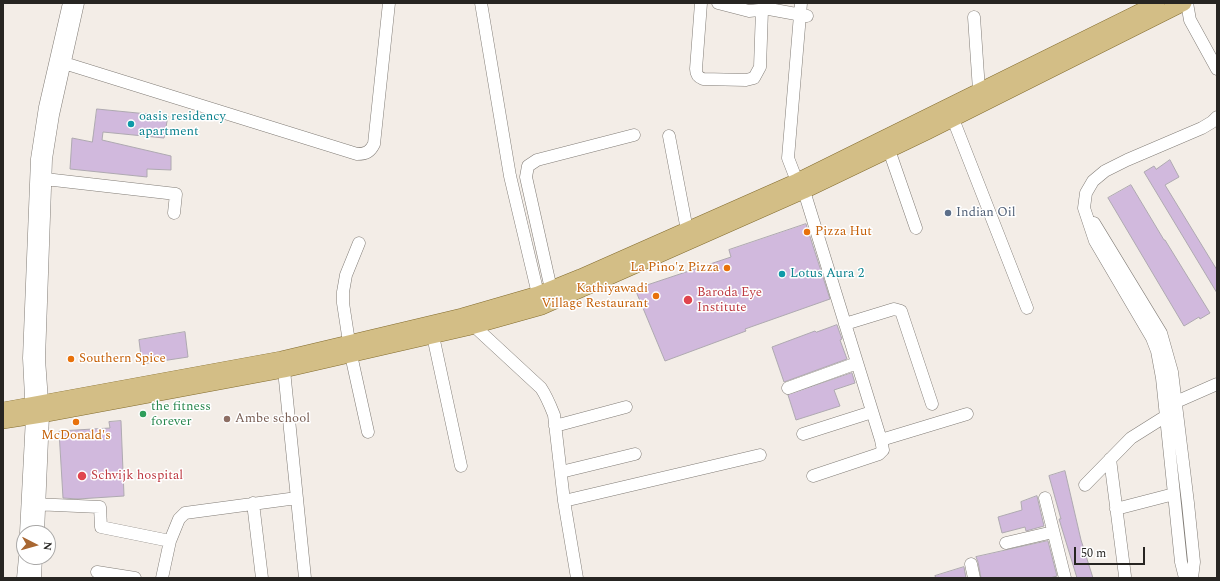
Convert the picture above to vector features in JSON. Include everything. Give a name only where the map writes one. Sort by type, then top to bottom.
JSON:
[{"type":"main road","points":[[350,349],[544,291],[580,277],[687,230],[803,186],[889,150],[953,119],[982,97],[1157,3]]},
{"type":"main road","points":[[3,421],[37,410],[282,364],[350,349],[433,336],[542,307],[803,186],[982,97],[1185,3]]},
{"type":"main road","points":[[3,410],[37,410]]},
{"type":"street","points":[[37,410],[29,358],[37,158],[45,107],[68,3]]},
{"type":"street","points":[[37,525],[34,504],[46,159],[49,136],[78,3]]},
{"type":"street","points":[[64,63],[357,154],[362,154],[367,153],[374,144],[389,3]]},
{"type":"street","points":[[481,3],[510,176],[544,291]]},
{"type":"street","points":[[701,3],[696,74],[698,77],[703,79],[746,80],[754,78],[760,67],[762,7]]},
{"type":"street","points":[[718,3],[749,11],[762,7],[803,11]]},
{"type":"street","points":[[809,3],[803,11],[796,160],[883,450],[879,454],[814,476]]},
{"type":"street","points":[[1185,3],[1190,20],[1217,69]]},
{"type":"street","points":[[974,17],[982,97]]},
{"type":"street","points":[[1185,578],[1181,562],[1162,378],[1157,351],[1152,338],[1095,241],[1084,208],[1086,193],[1093,181],[1105,171],[1202,128],[1217,117]]},
{"type":"street","points":[[953,119],[1027,308]]},
{"type":"street","points":[[544,291],[526,177],[528,166],[531,162],[537,160],[634,135]]},
{"type":"street","points":[[669,136],[687,230]]},
{"type":"street","points":[[889,150],[916,228]]},
{"type":"street","points":[[45,179],[176,194],[174,213]]},
{"type":"street","points":[[1084,208],[1104,238],[1161,333],[1172,372],[1176,402],[1194,562],[1192,578]]},
{"type":"street","points":[[359,243],[346,275],[343,303],[350,349],[368,432]]},
{"type":"street","points":[[845,324],[894,309],[901,311],[932,404]]},
{"type":"street","points":[[474,326],[543,392],[550,404],[554,415],[564,501],[577,578]]},
{"type":"street","points":[[433,336],[461,466]]},
{"type":"street","points":[[788,388],[857,363]]},
{"type":"street","points":[[282,364],[305,578]]},
{"type":"street","points":[[1176,402],[1217,384]]},
{"type":"street","points":[[555,426],[626,407]]},
{"type":"street","points":[[803,434],[872,412]]},
{"type":"street","points":[[881,440],[967,414]]},
{"type":"street","points":[[1085,486],[1131,438],[1166,416]]},
{"type":"street","points":[[560,472],[635,454]]},
{"type":"street","points":[[564,501],[760,455]]},
{"type":"street","points":[[1110,459],[1125,576]]},
{"type":"street","points":[[1116,509],[1174,494]]},
{"type":"street","points":[[162,578],[170,541],[179,519],[185,513],[297,498]]},
{"type":"street","points":[[1046,498],[1065,578]]},
{"type":"street","points":[[28,525],[34,504]]},
{"type":"street","points":[[34,504],[100,507],[101,527],[170,541]]},
{"type":"street","points":[[253,504],[262,578]]},
{"type":"street","points":[[1006,543],[1053,532]]},
{"type":"street","points":[[971,564],[974,578]]},
{"type":"street","points":[[23,578],[24,565]]},
{"type":"street","points":[[35,578],[36,565]]},
{"type":"street","points":[[97,572],[135,578]]},
{"type":"building","points":[[97,109],[168,116],[164,138],[103,132],[102,140],[171,156],[171,170],[147,169],[147,177],[70,169],[72,138],[92,142]]},
{"type":"building","points":[[1170,160],[1179,177],[1165,185],[1217,270],[1217,293],[1144,172],[1154,166],[1156,169]]},
{"type":"building","points":[[1131,185],[1210,313],[1200,319],[1199,317],[1184,326],[1108,198]]},
{"type":"building","points":[[806,224],[830,299],[745,329],[746,331],[665,361],[635,289],[731,257],[729,250]]},
{"type":"building","points":[[837,325],[842,339],[840,340],[847,359],[784,382],[772,347],[815,331],[816,332]]},
{"type":"building","points":[[185,332],[188,357],[142,364],[139,340]]},
{"type":"building","points":[[852,373],[855,383],[834,390],[840,406],[796,420],[788,395]]},
{"type":"building","points":[[121,421],[124,496],[78,499],[63,498],[59,431],[110,428],[109,422]]},
{"type":"building","points":[[1065,471],[1081,540],[1093,578],[1077,578],[1059,519],[1061,519],[1049,476]]},
{"type":"building","points":[[1037,496],[1044,526],[1026,531],[1025,527],[1002,533],[998,517],[1022,510],[1021,502]]},
{"type":"building","points":[[1048,541],[1057,576],[1050,578],[981,578],[976,557]]},
{"type":"building","points":[[964,567],[966,578],[936,578],[935,576]]},
{"type":"place","name":"oasis residency apartment","points":[[131,124]]},
{"type":"place","name":"Indian Oil","points":[[948,213]]},
{"type":"place","name":"Pizza Hut","points":[[807,232]]},
{"type":"place","name":"La Pino'z Pizza","points":[[727,268]]},
{"type":"place","name":"Lotus Aura 2","points":[[782,274]]},
{"type":"place","name":"Kathiyawadi Village Restaurant","points":[[656,296]]},
{"type":"place","name":"Baroda Eye Institute","points":[[688,300]]},
{"type":"place","name":"Southern Spice","points":[[71,359]]},
{"type":"place","name":"the fitness forever","points":[[143,414]]},
{"type":"place","name":"Ambe school","points":[[227,419]]},
{"type":"place","name":"McDonald's","points":[[76,422]]},
{"type":"place","name":"Schvijk hospital","points":[[82,476]]}]
